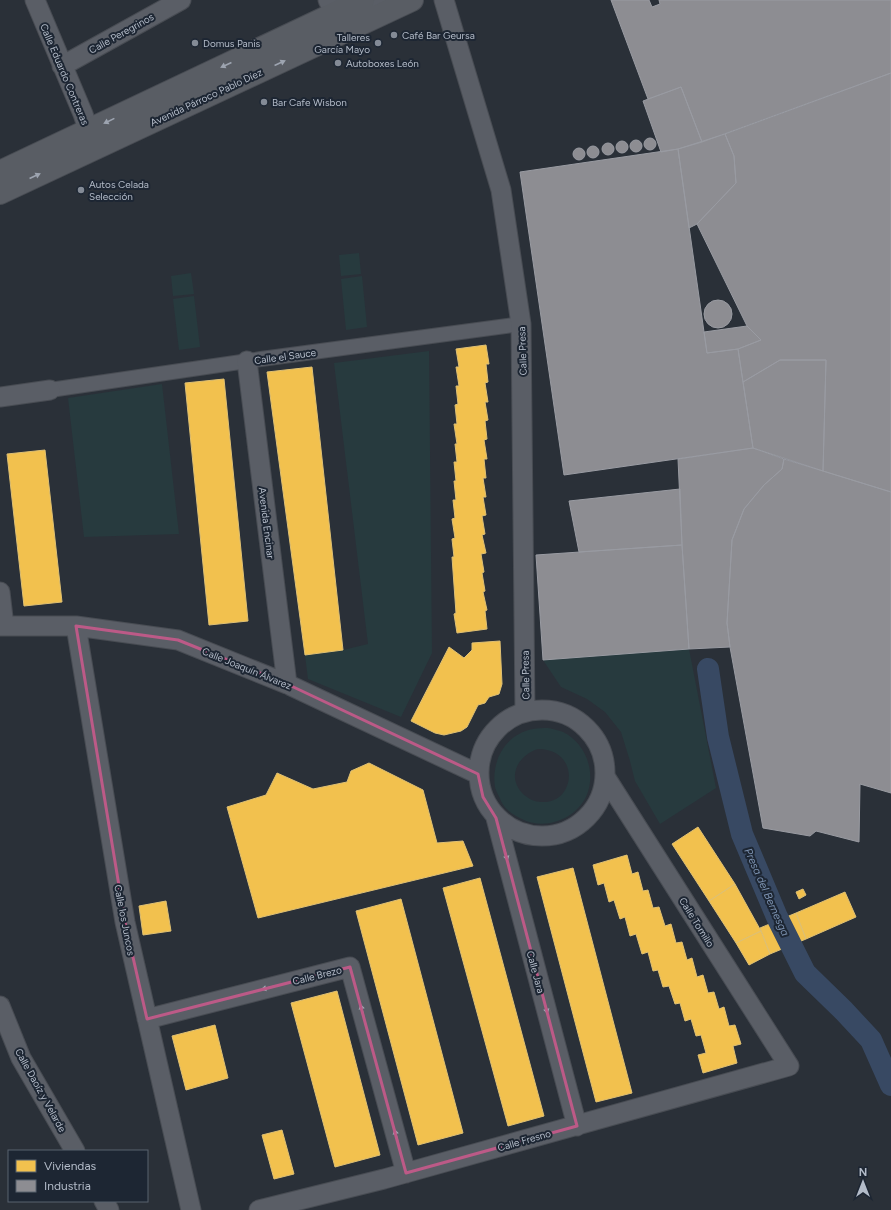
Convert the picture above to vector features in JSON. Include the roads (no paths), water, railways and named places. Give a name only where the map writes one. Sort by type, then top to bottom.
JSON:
[{"type":"main road","name":"Avenida Párroco Pablo Díez","points":[[0,193],[92,140],[280,40],[331,7],[363,0]]},
{"type":"main road","name":"Avenida Párroco Pablo Díez","points":[[0,172],[92,140],[412,0]]},
{"type":"street","name":"Calle Eduardo Contreras","points":[[35,0],[92,140]]},
{"type":"street","name":"Calle Peregrinos","points":[[62,66],[181,0]]},
{"type":"street","name":"Avenida Párroco Pablo Díez","points":[[280,40],[298,38],[310,34],[384,0]]},
{"type":"street","name":"Calle Presa","points":[[444,0],[501,190],[521,324],[525,712]]},
{"type":"street","name":"Calle el Sauce","points":[[50,390],[521,324]]},
{"type":"street","name":"Avenida Encinar","points":[[247,362],[287,684]]},
{"type":"street","points":[[0,397],[50,390]]},
{"type":"street","points":[[0,592],[2,626]]},
{"type":"street","name":"Calle Joaquín Álvarez","points":[[2,626],[76,626],[178,640],[287,684],[478,774]]},
{"type":"street","name":"Calle los Juncos","points":[[76,626],[125,922],[191,1210]]},
{"type":"street","points":[[545,710],[564,713],[581,723],[596,739],[603,755],[606,778],[598,804],[582,822],[562,834],[538,837],[515,831],[496,818],[483,797],[478,774],[482,753],[491,735],[506,720],[525,712],[545,710]]},
{"type":"street","name":"Calle Tomillo","points":[[606,778],[789,1066]]},
{"type":"street","name":"Calle Jara","points":[[496,818],[577,1126]]},
{"type":"street","name":"Calle Brezo","points":[[147,1019],[350,967],[406,1173]]},
{"type":"street","name":"Calle Daoíz y Velarde","points":[[0,1006],[21,1058],[74,1150]]},
{"type":"street","name":"Calle Fresno","points":[[259,1210],[406,1173],[789,1066]]},
{"type":"waterway","name":"Presa del Bernesga","points":[[708,669],[718,737],[742,834],[777,917],[805,973],[871,1040],[891,1085]]},
{"type":"place","name":"Café Bar Geursa","points":[[394,35]]},
{"type":"place","name":"Domus Panis","points":[[195,43]]},
{"type":"place","name":"Talleres García Mayo","points":[[378,43]]},
{"type":"place","name":"Autoboxes León","points":[[338,63]]},
{"type":"place","name":"Bar Cafe Wisbon","points":[[264,102]]},
{"type":"place","name":"Autos Celada Selección","points":[[81,190]]}]
